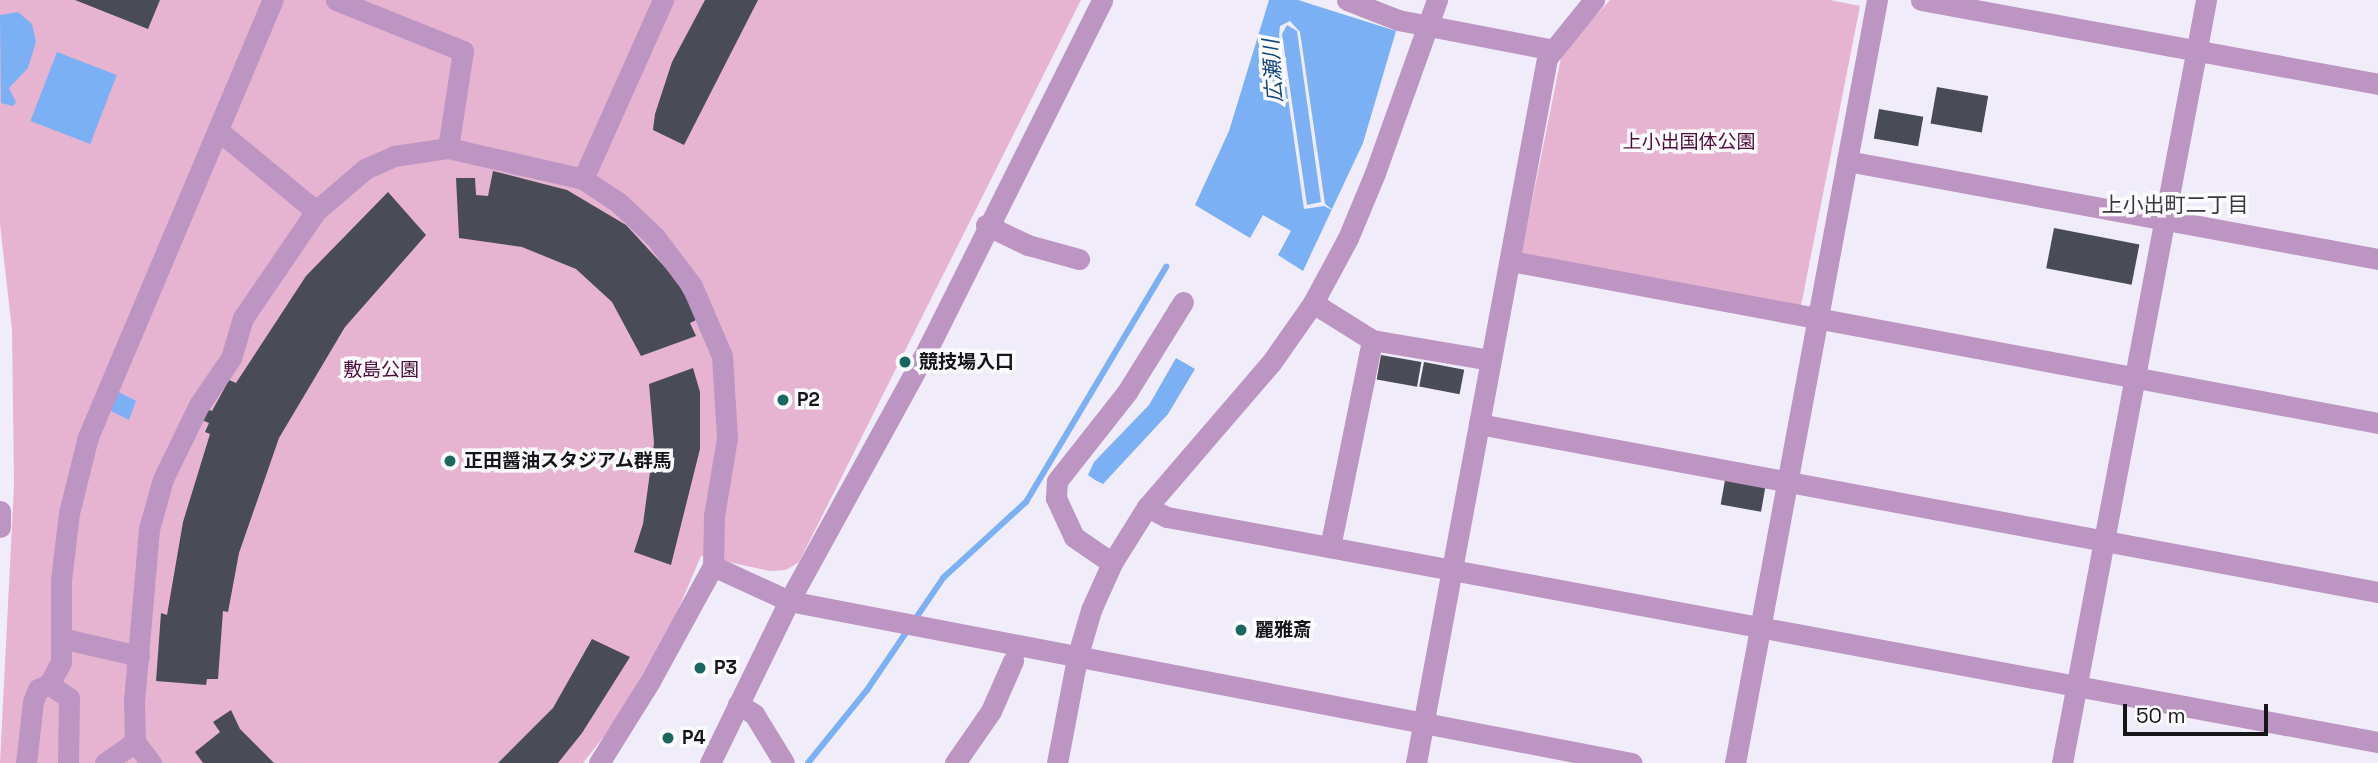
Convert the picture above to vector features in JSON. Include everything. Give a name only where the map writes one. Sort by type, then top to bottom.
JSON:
[{"type":"street","points":[[26,763],[33,702],[38,689],[49,684],[61,662],[69,513],[88,437],[220,132],[273,0]]},
{"type":"street","points":[[336,0],[463,51],[448,148]]},
{"type":"street","points":[[583,179],[663,0]]},
{"type":"street","points":[[709,763],[789,601],[928,348],[986,225],[1102,0]]},
{"type":"street","points":[[1348,0],[1429,26],[1549,49]]},
{"type":"street","points":[[1057,763],[1077,658],[1091,610],[1112,563],[1147,507],[1271,363],[1313,303],[1362,205],[1437,0]]},
{"type":"street","points":[[1416,763],[1549,49],[1594,0]]},
{"type":"street","points":[[1735,763],[1877,0]]},
{"type":"street","points":[[1921,0],[2378,84]]},
{"type":"street","points":[[2062,763],[2206,0]]},
{"type":"street","points":[[220,132],[316,211]]},
{"type":"street","points":[[151,763],[135,742],[149,529],[163,479],[199,405],[231,358],[243,318],[316,211],[365,169],[394,156],[448,148],[583,179],[619,203],[655,237],[692,286],[719,346],[727,386],[727,425],[714,516],[713,566],[599,763]]},
{"type":"street","points":[[1847,161],[2378,259]]},
{"type":"street","points":[[986,225],[1028,245],[1079,259]]},
{"type":"street","points":[[1511,261],[2378,422]]},
{"type":"street","points":[[1112,563],[1074,537],[1056,498],[1057,481],[1127,392],[1183,302]]},
{"type":"street","points":[[1313,303],[1372,340],[1490,360]]},
{"type":"street","points":[[1330,547],[1372,340]]},
{"type":"street","points":[[1479,424],[2378,592]]},
{"type":"street","points":[[1147,507],[1167,517],[2378,742]]},
{"type":"street","points":[[0,511],[0,527]]},
{"type":"street","points":[[713,566],[789,601],[1632,763]]},
{"type":"street","points":[[61,638],[139,656]]},
{"type":"street","points":[[955,763],[991,711],[1013,661]]},
{"type":"street","points":[[49,684],[69,698],[66,759]]},
{"type":"street","points":[[738,704],[754,713],[784,763]]},
{"type":"street","points":[[105,763],[135,742]]},
{"type":"green space","name":"敷島公園","points":[[0,0],[1081,0],[799,562],[786,570],[770,571],[701,556],[677,612],[616,721],[583,763],[0,763],[14,485],[12,330],[0,224]]},
{"type":"green space","name":"上小出国体公園","points":[[1610,0],[1830,0],[1860,6],[1801,306],[1521,256],[1562,53]]},
{"type":"water","name":"広瀬川","points":[[1269,0],[1298,0],[1396,31],[1363,143],[1303,271],[1278,255],[1291,231],[1263,215],[1250,238],[1195,205],[1229,131]]},
{"type":"water","points":[[18,12],[32,24],[36,42],[28,68],[9,88],[16,102],[13,106],[1,103],[0,15]]},
{"type":"water","points":[[57,52],[117,75],[90,144],[30,121]]},
{"type":"water","points":[[1176,358],[1195,369],[1168,414],[1103,484],[1095,480],[1088,475],[1094,462],[1149,405]]},
{"type":"water","points":[[113,389],[136,401],[129,420],[105,408]]},
{"type":"pier","points":[[1290,21],[1300,32],[1325,204],[1334,211],[1324,206],[1304,209],[1279,35],[1280,26]],"holes":[[[1287,25],[1297,31],[1321,202],[1307,205],[1282,34]]]},
{"type":"building","points":[[75,0],[160,0],[148,29]]},
{"type":"building","points":[[705,0],[758,0],[684,145],[653,130],[655,114],[672,62]]},
{"type":"building","points":[[1937,87],[1988,96],[1982,132],[1931,123]]},
{"type":"building","points":[[1879,109],[1923,117],[1918,146],[1874,139]]},
{"type":"building","points":[[493,171],[567,190],[626,225],[675,278],[698,319],[690,323],[696,336],[641,356],[612,302],[576,269],[522,247],[459,238],[456,178],[475,178],[476,195],[488,196]]},
{"type":"building","points":[[388,192],[426,235],[345,327],[279,438],[239,553],[228,612],[223,611],[218,679],[207,679],[206,685],[156,681],[161,613],[167,615],[183,522],[210,434],[205,432],[209,423],[202,420],[206,409],[212,411],[229,380],[236,383],[306,276]]},
{"type":"building","points":[[2054,228],[2139,245],[2132,285],[2046,268]]},
{"type":"building","points":[[1381,355],[1421,362],[1417,387],[1377,380]]},
{"type":"building","points":[[1424,362],[1464,370],[1459,394],[1419,387]]},
{"type":"building","points":[[693,368],[700,392],[700,449],[671,565],[634,552],[643,524],[654,443],[649,384]]},
{"type":"building","points":[[1725,480],[1765,487],[1761,512],[1721,505]]},
{"type":"building","points":[[592,639],[630,657],[582,733],[558,763],[498,763],[553,708]]},
{"type":"building","points":[[231,710],[240,729],[274,763],[203,763],[195,752],[220,732],[213,722]]},
{"type":"waterway","points":[[808,763],[867,690],[943,578],[1026,502],[1166,267]]},
{"type":"place","name":"競技場入口","points":[[905,362]]},
{"type":"place","name":"P2","points":[[783,400]]},
{"type":"place","name":"正田醤油スタジアム群馬","points":[[450,461]]},
{"type":"place","name":"麗雅斎","points":[[1241,630]]},
{"type":"place","name":"P3","points":[[700,668]]},
{"type":"place","name":"P4","points":[[668,738]]},
{"type":"district","name":"上小出町二丁目","points":[[2175,205]]}]
